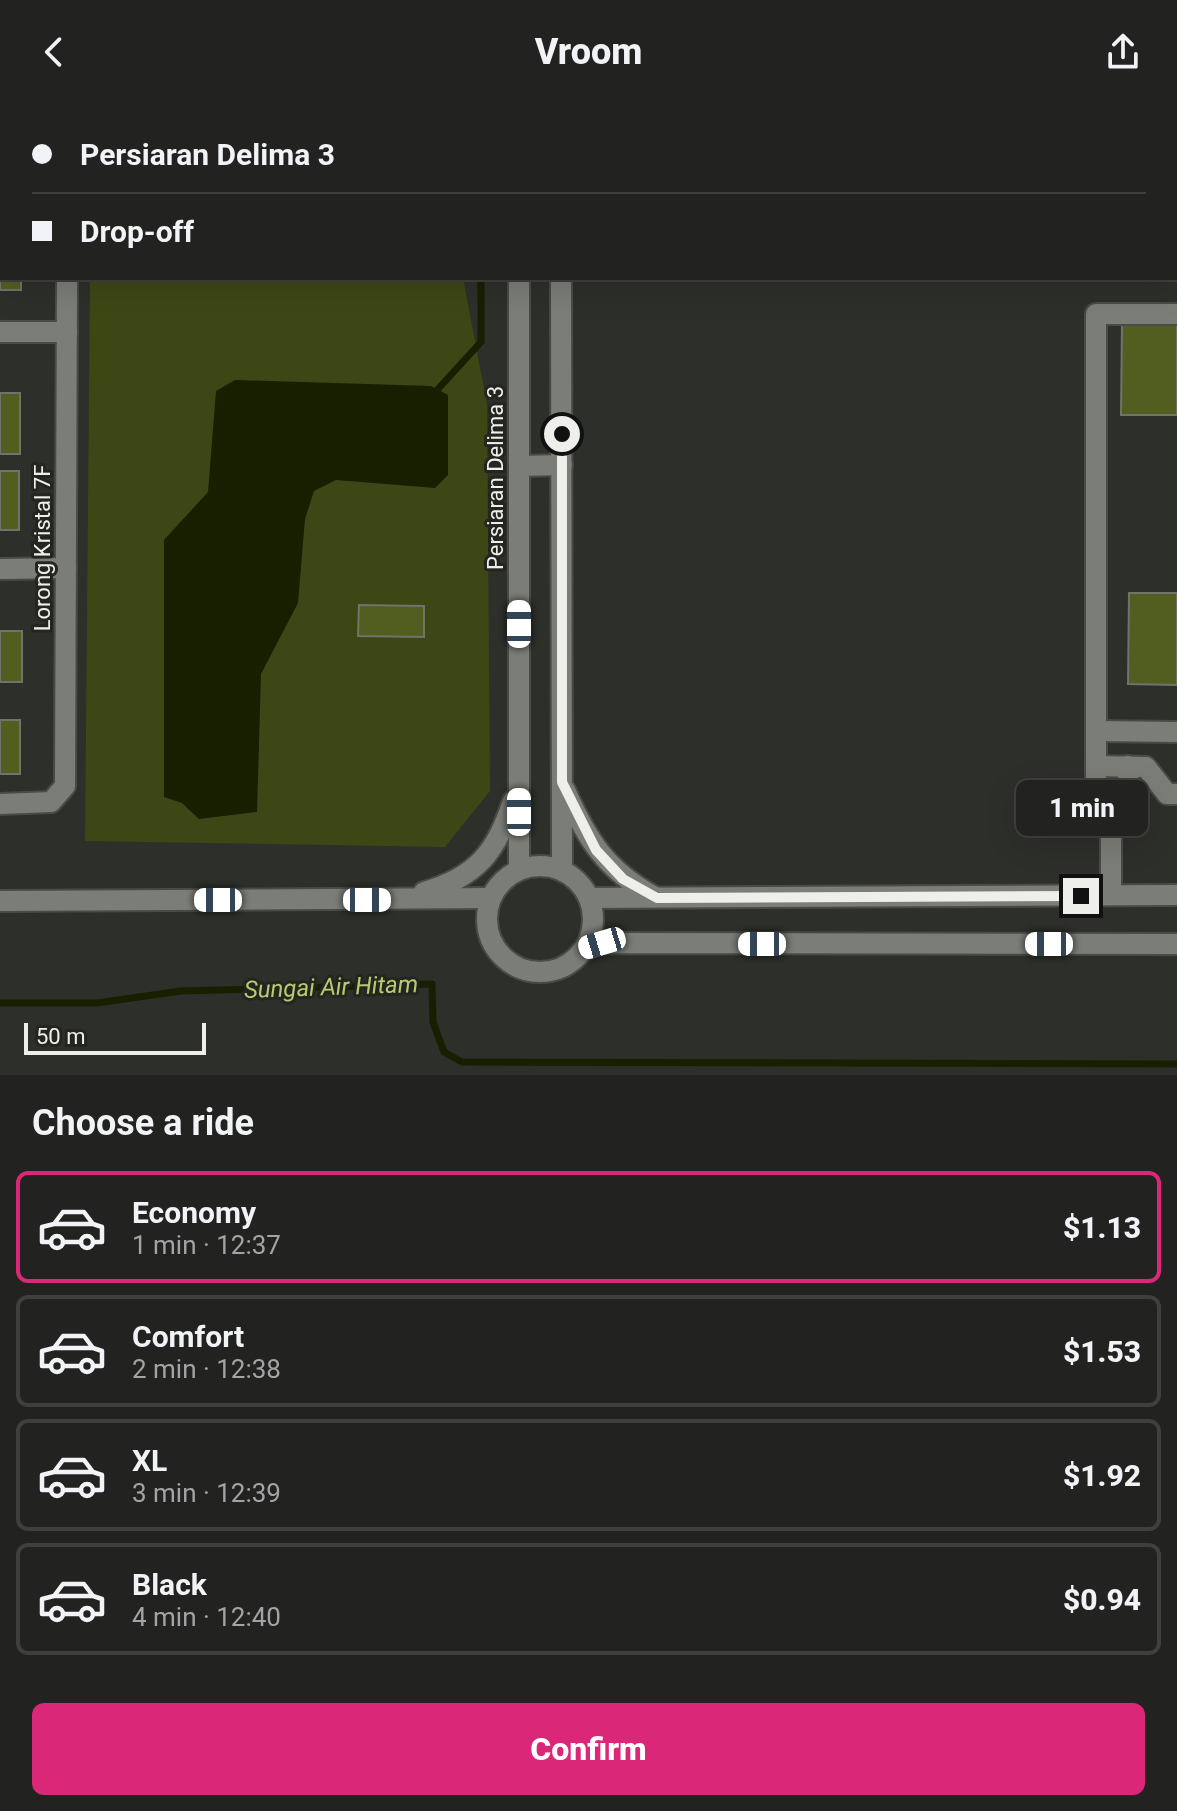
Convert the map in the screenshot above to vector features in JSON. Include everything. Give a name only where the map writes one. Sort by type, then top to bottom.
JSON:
[{"type":"street","name":"Lorong Kristal 7F","points":[[0,804],[41,805],[51,802],[65,786],[67,280]]},
{"type":"street","name":"Persiaran Delima 3","points":[[519,280],[519,870]]},
{"type":"street","points":[[561,280],[562,871]]},
{"type":"street","points":[[1111,828],[1096,821],[1096,314],[1177,314]]},
{"type":"street","points":[[0,332],[67,332]]},
{"type":"street","points":[[519,466],[562,465]]},
{"type":"street","points":[[0,569],[66,568]]},
{"type":"street","points":[[1096,731],[1177,732]]},
{"type":"street","points":[[1096,766],[1146,767],[1167,794],[1177,794]]},
{"type":"street","points":[[1111,828],[1129,818],[1128,766]]},
{"type":"street","points":[[562,782],[596,850],[623,879],[657,898]]},
{"type":"street","points":[[397,900],[446,886],[472,869],[500,841],[519,783]]},
{"type":"street","points":[[1111,828],[1111,895]]},
{"type":"street","points":[[534,866],[562,871],[581,884],[589,898],[594,916],[592,933],[584,949],[572,961],[557,969],[540,972],[522,969],[506,961],[494,947],[487,931],[490,898],[502,881],[519,870],[534,866]]},
{"type":"street","points":[[589,898],[1177,895]]},
{"type":"street","points":[[0,901],[490,898]]},
{"type":"street","points":[[584,949],[602,943],[1177,944]]},
{"type":"green space","points":[[90,280],[463,280],[487,404],[490,791],[445,847],[85,841]]},
{"type":"shaded area","points":[[235,380],[431,386],[448,395],[448,475],[435,488],[336,480],[314,491],[305,519],[298,603],[261,674],[257,812],[199,819],[182,803],[164,797],[164,540],[208,492],[216,391]]},
{"type":"building","points":[[0,280],[21,280],[21,290],[0,290]]},
{"type":"building","points":[[1122,325],[1177,325],[1177,415],[1121,415]]},
{"type":"building","points":[[0,393],[20,393],[20,454],[0,454]]},
{"type":"building","points":[[0,471],[19,471],[19,530],[0,530]]},
{"type":"building","points":[[1129,593],[1177,593],[1177,685],[1128,684]]},
{"type":"building","points":[[359,605],[424,606],[424,637],[358,636]]},
{"type":"building","points":[[0,631],[22,631],[22,682],[0,682]]},
{"type":"building","points":[[0,720],[20,720],[20,774],[0,774]]},
{"type":"waterway","points":[[438,389],[481,342],[481,280]]},
{"type":"waterway","name":"Sungai Air Hitam","points":[[0,1003],[97,1003],[181,991],[432,984],[433,1022],[444,1052],[462,1062],[1177,1064]]},
{"type":"route","points":[[562,434],[562,782],[596,850],[623,879],[657,898],[1081,896]]}]
